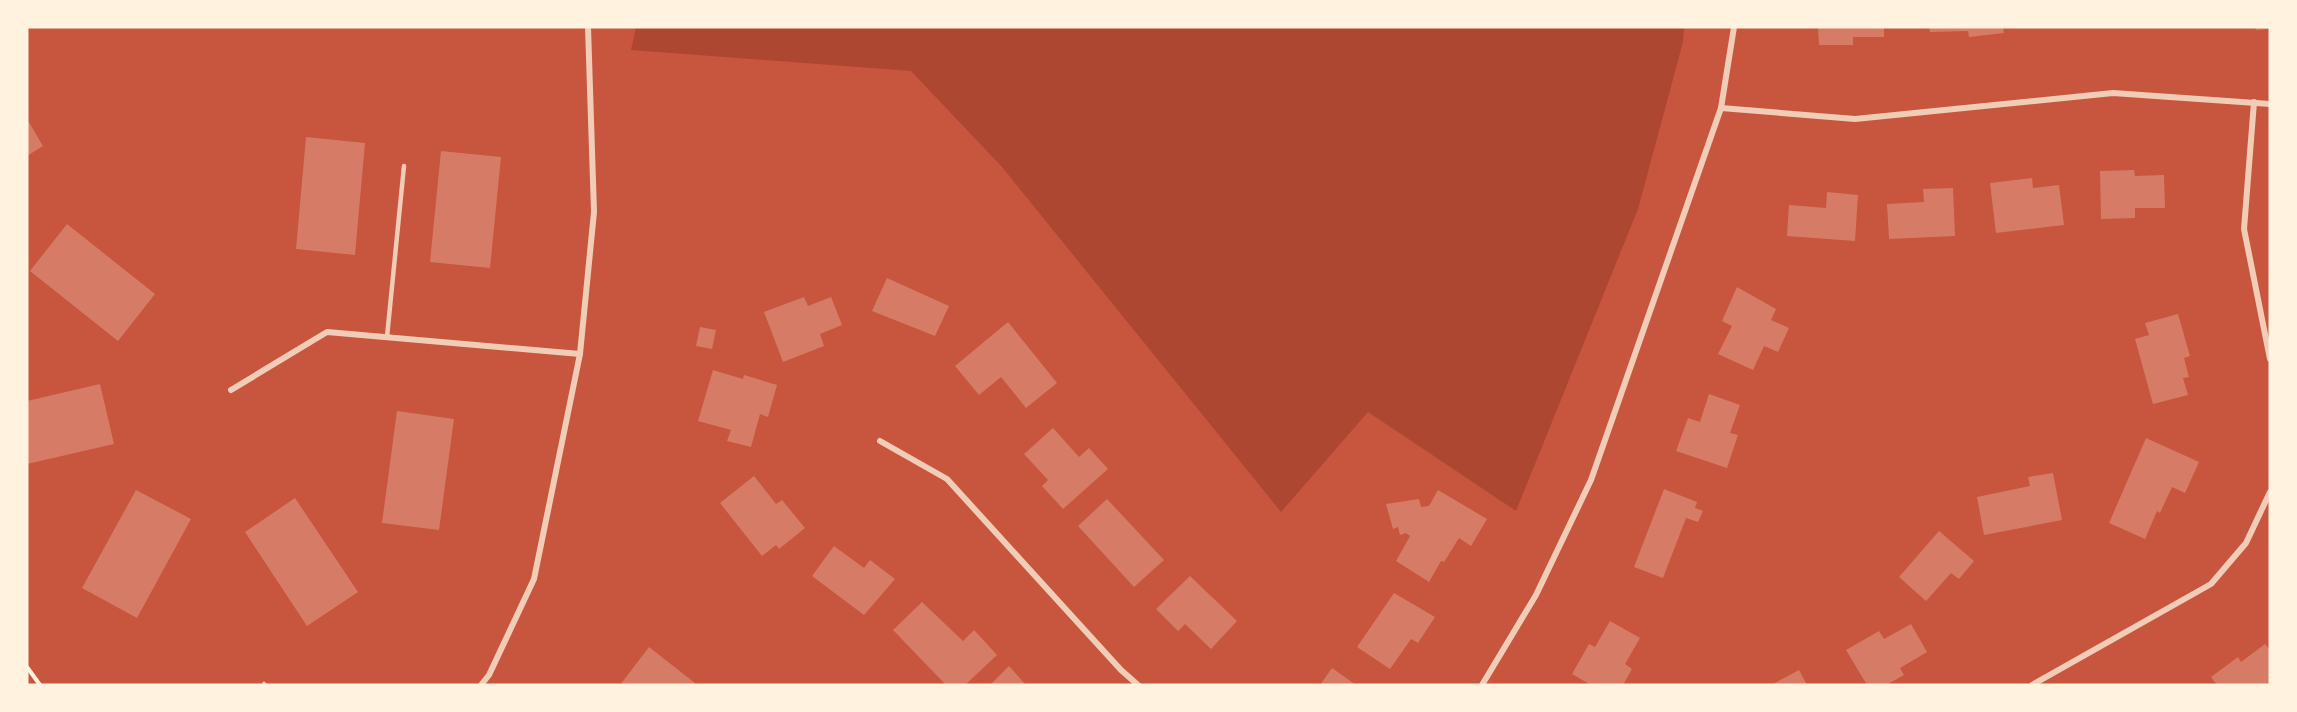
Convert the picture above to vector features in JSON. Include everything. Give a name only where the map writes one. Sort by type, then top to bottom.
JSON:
[{"type":"street","points":[[482,685],[489,675],[534,579],[580,354],[594,212],[588,27]]},
{"type":"street","points":[[1482,685],[1536,595],[1591,480],[1721,108],[1734,27]]},
{"type":"street","points":[[1721,108],[1855,119],[2113,93],[2270,104]]},
{"type":"street","points":[[2254,102],[2244,229],[2270,359]]},
{"type":"street","points":[[231,390],[327,332],[580,354]]},
{"type":"street","points":[[880,441],[947,480],[1121,670],[1138,685]]},
{"type":"street","points":[[2032,685],[2211,584],[2247,543],[2270,492]]},
{"type":"lane","points":[[387,337],[404,166]]},
{"type":"path","points":[[27,667],[40,685]]},
{"type":"shaded area","points":[[636,27],[1684,27],[1683,42],[1638,209],[1516,511],[1368,412],[1281,512],[1002,167],[911,71],[631,50]]},
{"type":"building","points":[[1818,27],[1884,27],[1884,37],[1853,37],[1853,45],[1819,45]]},
{"type":"building","points":[[1929,27],[2003,27],[2004,33],[1969,37],[1968,31],[1930,32]]},
{"type":"building","points":[[2256,27],[2270,27],[2270,29],[2256,30]]},
{"type":"building","points":[[27,119],[43,146],[27,156]]},
{"type":"building","points":[[306,137],[365,143],[355,255],[296,249]]},
{"type":"building","points":[[441,151],[501,157],[490,268],[430,262]]},
{"type":"building","points":[[2134,170],[2135,176],[2164,175],[2165,208],[2135,208],[2135,218],[2101,219],[2100,171]]},
{"type":"building","points":[[2032,178],[2033,188],[2059,185],[2064,225],[1996,233],[1990,183]]},
{"type":"building","points":[[1953,188],[1955,236],[1889,239],[1887,204],[1924,202],[1923,189]]},
{"type":"building","points":[[1827,192],[1858,195],[1855,241],[1787,236],[1789,205],[1826,208]]},
{"type":"building","points":[[67,224],[155,294],[118,341],[30,271]]},
{"type":"building","points":[[887,278],[949,306],[935,336],[872,311]]},
{"type":"building","points":[[1737,287],[1776,309],[1771,320],[1789,328],[1778,352],[1764,346],[1753,370],[1718,354],[1732,326],[1722,321]]},
{"type":"building","points":[[804,297],[808,306],[831,297],[842,325],[820,334],[824,346],[783,362],[764,312]]},
{"type":"building","points":[[2178,314],[2190,356],[2184,358],[2189,377],[2183,378],[2188,395],[2153,404],[2135,339],[2149,335],[2145,323]]},
{"type":"building","points":[[1008,322],[1057,383],[1026,408],[1001,377],[979,395],[955,366]]},
{"type":"building","points":[[700,327],[716,330],[712,349],[696,346]]},
{"type":"building","points":[[713,370],[743,379],[744,375],[777,385],[768,417],[760,414],[751,447],[727,441],[731,430],[698,421]]},
{"type":"building","points":[[100,384],[114,444],[27,464],[27,401]]},
{"type":"building","points":[[1709,394],[1740,405],[1730,433],[1738,435],[1727,468],[1676,451],[1688,418],[1700,422]]},
{"type":"building","points":[[397,411],[454,419],[439,530],[382,523]]},
{"type":"building","points":[[1053,428],[1079,457],[1089,448],[1108,469],[1063,509],[1042,486],[1048,480],[1024,454]]},
{"type":"building","points":[[2146,438],[2199,462],[2185,493],[2172,487],[2160,513],[2157,511],[2145,539],[2109,523]]},
{"type":"building","points":[[2053,473],[2062,520],[1984,535],[1977,497],[2030,486],[2028,477]]},
{"type":"building","points":[[754,476],[776,504],[782,500],[805,528],[779,549],[776,545],[762,556],[720,503]]},
{"type":"building","points":[[1664,489],[1697,502],[1695,508],[1703,511],[1698,522],[1686,518],[1663,578],[1634,567]]},
{"type":"building","points":[[136,490],[191,519],[137,618],[82,588]]},
{"type":"building","points":[[1438,490],[1487,519],[1471,546],[1459,538],[1444,562],[1441,561],[1429,582],[1396,561],[1410,536],[1406,533],[1400,535],[1398,527],[1393,529],[1386,504],[1419,499],[1421,507],[1429,506]]},
{"type":"building","points":[[295,498],[358,592],[307,626],[245,532]]},
{"type":"building","points":[[1107,499],[1164,560],[1134,587],[1078,526]]},
{"type":"building","points":[[1939,531],[1974,561],[1959,579],[1951,573],[1926,601],[1899,577]]},
{"type":"building","points":[[834,546],[864,568],[870,560],[895,579],[864,615],[812,576]]},
{"type":"building","points":[[1190,576],[1237,621],[1211,649],[1185,624],[1178,631],[1156,609]]},
{"type":"building","points":[[1394,593],[1435,617],[1418,643],[1411,639],[1390,669],[1357,647]]},
{"type":"building","points":[[922,602],[963,641],[974,630],[997,655],[965,685],[946,685],[893,630]]},
{"type":"building","points":[[1610,621],[1640,638],[1625,664],[1632,669],[1623,685],[1591,685],[1572,674],[1589,644],[1595,647]]},
{"type":"building","points":[[1911,624],[1927,652],[1900,668],[1904,675],[1886,685],[1867,685],[1846,650],[1879,631],[1884,639]]},
{"type":"building","points":[[2265,644],[2270,650],[2270,683],[2267,685],[2217,685],[2211,677],[2238,657],[2241,662]]},
{"type":"building","points":[[649,647],[695,683],[694,685],[620,685]]},
{"type":"building","points":[[1009,666],[1026,685],[990,685]]},
{"type":"building","points":[[1332,668],[1356,685],[1320,685]]},
{"type":"building","points":[[1799,670],[1807,685],[1771,685]]}]
